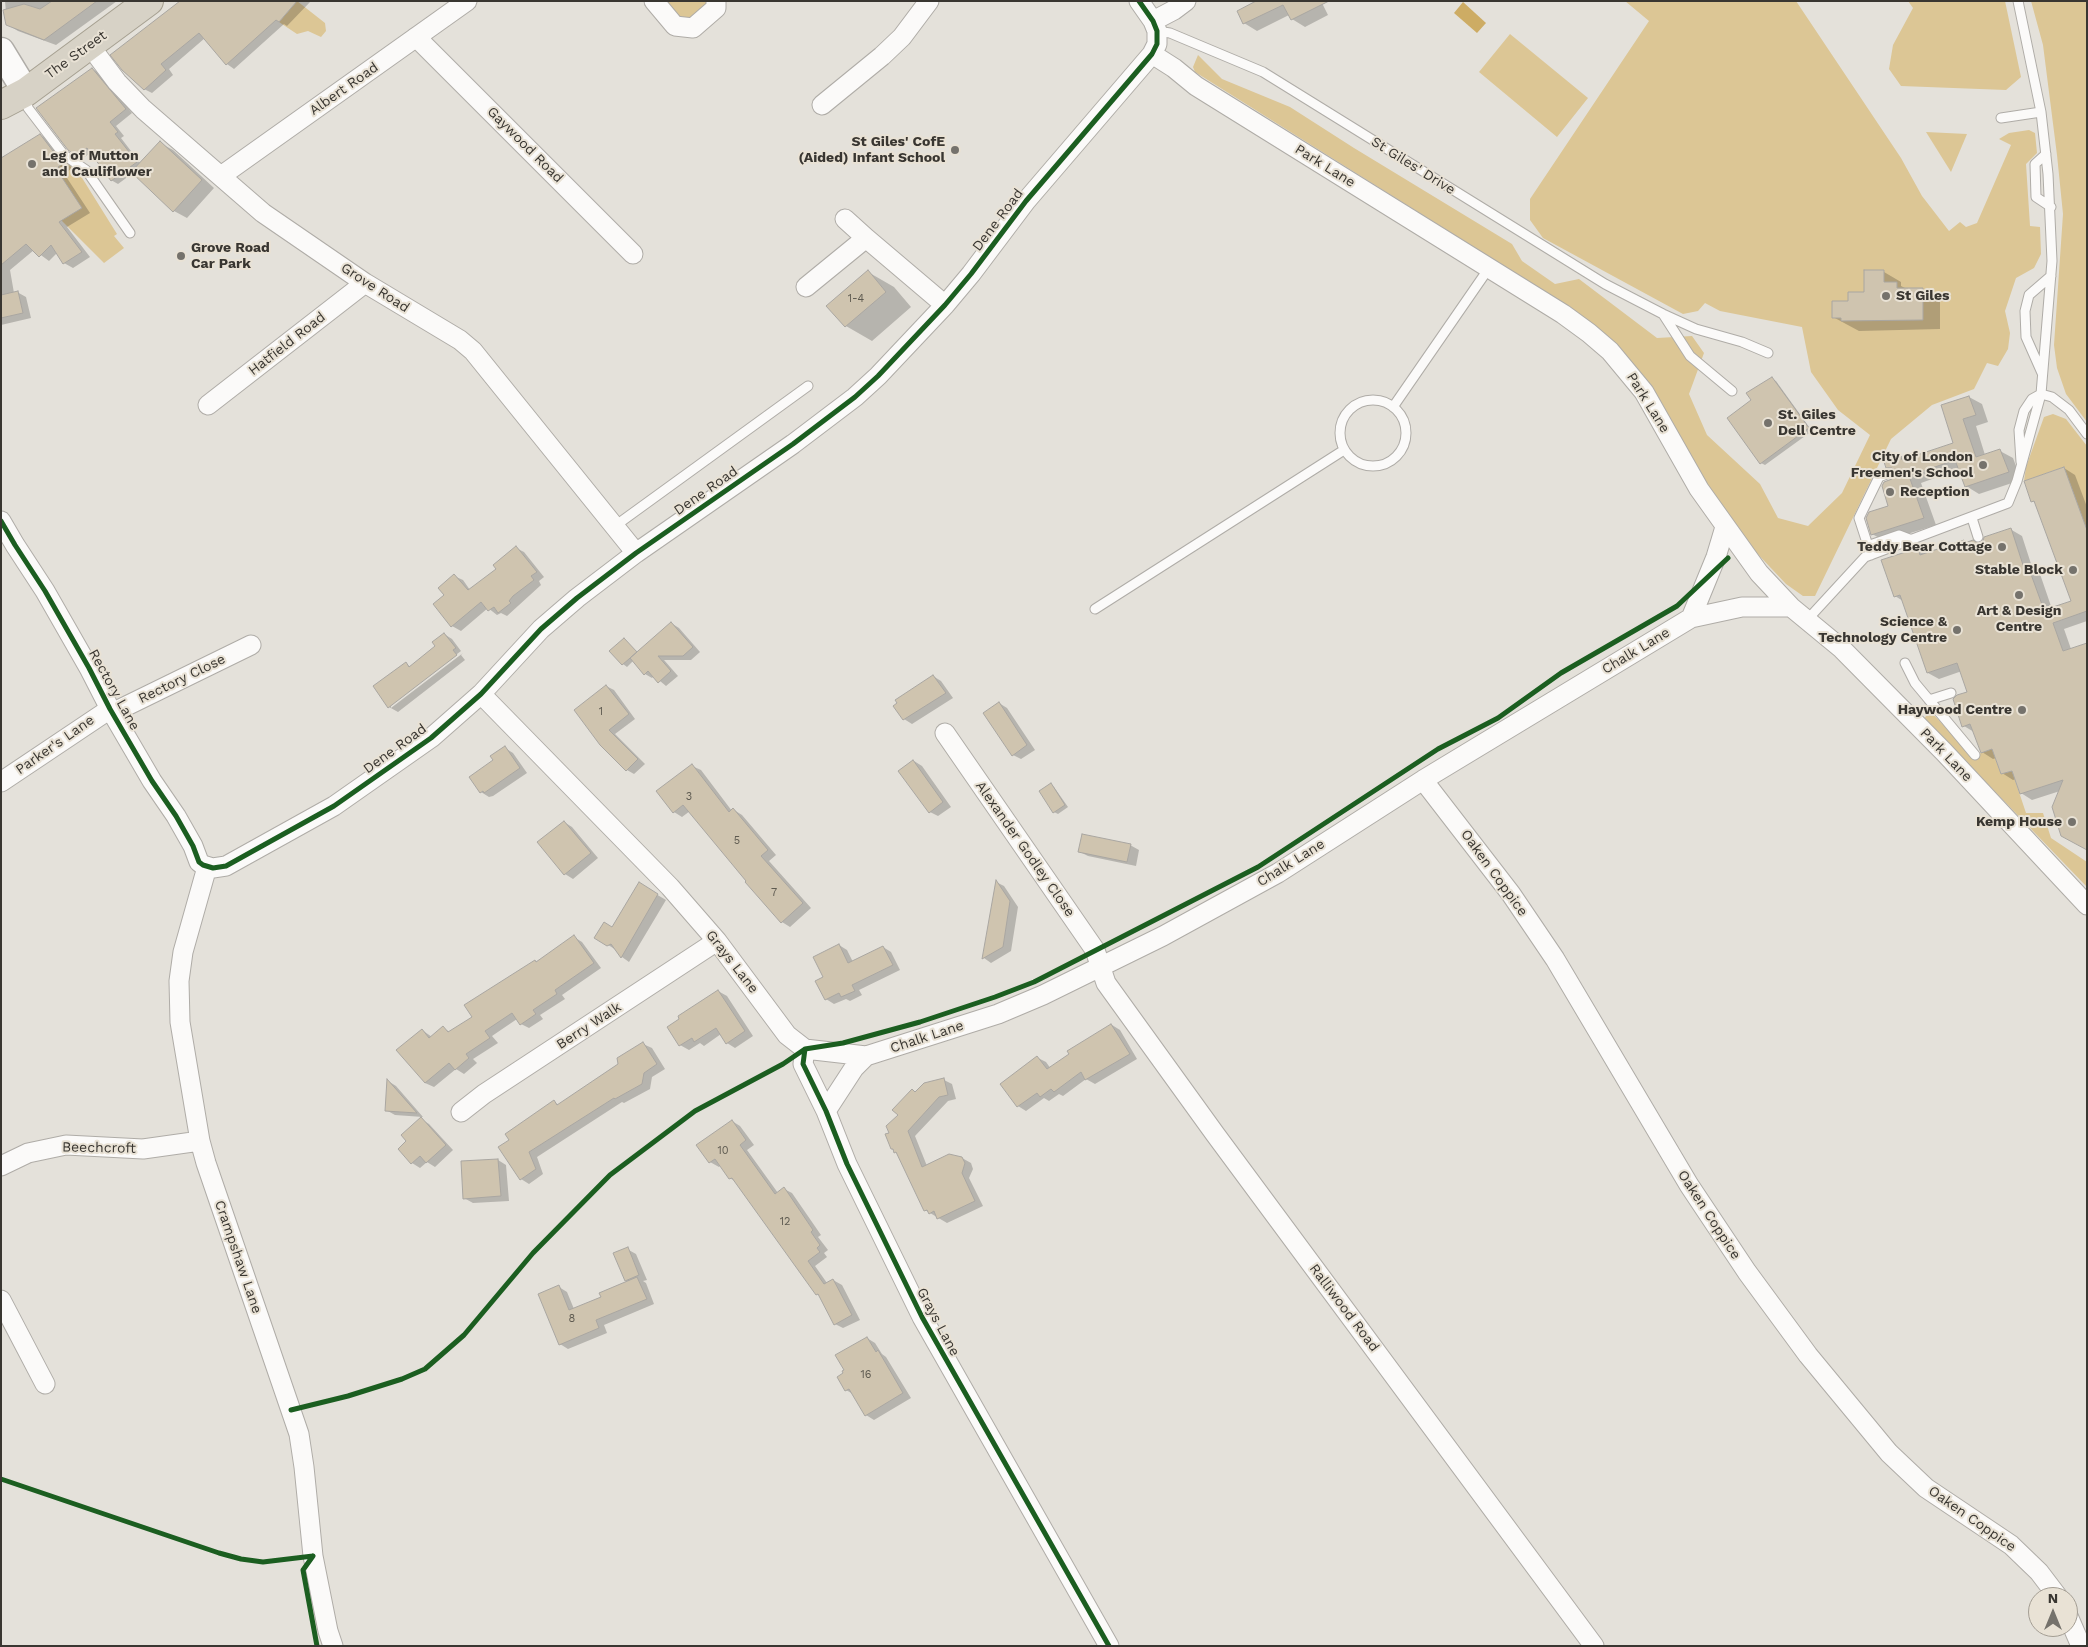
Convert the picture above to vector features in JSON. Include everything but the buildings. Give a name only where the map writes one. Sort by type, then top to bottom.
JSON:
[{"type":"highway","name":"The Street","points":[[1,105],[26,92],[149,1]]},
{"type":"street","name":"Albert Road","points":[[221,176],[467,1]]},
{"type":"street","points":[[654,1],[675,26],[693,28],[716,8],[716,1]]},
{"type":"street","points":[[822,105],[882,56],[902,37],[929,1]]},
{"type":"street","points":[[1139,1],[1155,26],[1157,44],[1152,54]]},
{"type":"street","points":[[1155,26],[1186,1]]},
{"type":"street","name":"Gaywood Road","points":[[416,38],[633,254]]},
{"type":"street","name":"Grove Road","points":[[90,46],[118,82],[143,109],[263,213],[365,283],[460,340],[473,351],[636,553]]},
{"type":"street","points":[[1,51],[26,92]]},
{"type":"street","name":"Park Lane","points":[[1152,54],[1174,68],[1196,86],[1490,268],[1589,333],[1624,366],[1644,392],[1700,489],[1759,573],[1791,606],[1842,650],[1944,752],[2087,905]]},
{"type":"street","name":"Dene Road","points":[[207,867],[226,866],[334,806],[431,738],[481,694],[541,629],[577,598],[636,553],[793,444],[855,397],[878,376],[945,305],[1026,201],[1152,54]]},
{"type":"street","points":[[845,219],[945,305]]},
{"type":"street","points":[[806,287],[866,238]]},
{"type":"street","name":"Hatfield Road","points":[[208,405],[365,283]]},
{"type":"street","name":"Rectory Lane","points":[[1,521],[50,599],[111,711],[152,781],[180,823],[193,846],[199,862],[207,867]]},
{"type":"street","points":[[1691,618],[1716,557],[1725,527]]},
{"type":"street","name":"Chalk Lane","points":[[805,1049],[866,1056],[998,1014],[1043,995],[1163,936],[1278,873],[1423,780],[1691,618],[1742,607],[1791,606]]},
{"type":"street","name":"Rectory Close","points":[[111,711],[251,645]]},
{"type":"street","name":"Grays Lane","points":[[481,694],[670,887],[717,941],[787,1035],[805,1049],[803,1064],[826,1111],[846,1164],[922,1317],[1109,1646]]},
{"type":"street","name":"Parker's Lane","points":[[1,782],[111,711]]},
{"type":"street","name":"Alexander Godley Close","points":[[945,733],[1095,950],[1099,966]]},
{"type":"street","name":"Oaken Coppice","points":[[1423,780],[1511,894],[1555,959],[1689,1185],[1747,1272],[1846,1404],[1889,1453],[1926,1488],[2011,1544],[2039,1572],[2050,1587]]},
{"type":"street","name":"Crampshaw Lane","points":[[207,867],[183,952],[179,981],[180,1022],[200,1141],[299,1434],[313,1556],[328,1631],[333,1646]]},
{"type":"street","name":"Berry Walk","points":[[461,1112],[484,1094],[717,941]]},
{"type":"street","name":"Ralliwood Road","points":[[1099,966],[1106,983],[1214,1134],[1594,1646]]},
{"type":"street","points":[[826,1111],[854,1068],[866,1056]]},
{"type":"street","name":"Beechcroft","points":[[1,1166],[28,1153],[66,1146],[143,1149],[200,1141]]},
{"type":"street","points":[[1,1300],[45,1384]]},
{"type":"lane","points":[[1807,620],[1868,553],[1912,540],[2008,503],[2018,481],[2041,394],[2051,276],[2050,207],[2041,112],[2018,1]]},
{"type":"lane","name":"St Giles' Drive","points":[[1155,26],[1263,72],[1605,284],[1696,329],[1742,342],[1768,353]]},
{"type":"lane","points":[[26,92],[28,108],[64,155],[86,170],[130,233]]},
{"type":"lane","points":[[2001,118],[2041,112]]},
{"type":"lane","points":[[2046,154],[2035,164],[2036,197],[2050,207]]},
{"type":"lane","points":[[1393,406],[1490,268]]},
{"type":"lane","points":[[2043,376],[2026,337],[2025,311],[2029,295],[2051,276]]},
{"type":"lane","name":"St Giles' Drive","points":[[1663,314],[1690,356],[1732,391]]},
{"type":"lane","name":"Dene Road","points":[[615,526],[808,386]]},
{"type":"lane","points":[[2041,394],[2052,397],[2069,410],[2087,434]]},
{"type":"lane","points":[[1364,401],[1379,401],[1393,406],[1402,418],[1406,432],[1404,446],[1395,458],[1382,465],[1368,466],[1354,460],[1344,450],[1340,436],[1342,421],[1351,409],[1364,401]]},
{"type":"lane","points":[[1095,609],[1344,450]]},
{"type":"lane","points":[[1868,553],[1859,518],[1879,477],[1889,473]]},
{"type":"lane","points":[[1972,518],[1978,537]]},
{"type":"lane","points":[[1905,663],[1915,683],[1975,755]]},
{"type":"lane","points":[[1929,700],[1951,693]]},
{"type":"shaded area","points":[[297,1],[325,23],[326,31],[321,37],[308,31],[297,34],[279,22]]},
{"type":"shaded area","points":[[663,1],[709,1],[693,20],[677,18]]},
{"type":"shaded area","points":[[1625,1],[1796,1],[1901,158],[1922,196],[1949,231],[1960,222],[1966,227],[1977,223],[2011,145],[1999,139],[2009,133],[2029,130],[2035,133],[2037,153],[2026,164],[2030,226],[2040,227],[2041,254],[2034,268],[2016,278],[2005,311],[2010,333],[2008,349],[1998,366],[1987,363],[1974,389],[1932,405],[1891,439],[1815,596],[1803,596],[1786,584],[1736,531],[1617,346],[1574,310],[1195,72],[1193,67],[1198,55],[1222,79],[1290,107],[1512,244],[1522,261],[1555,284],[1579,279],[1657,338],[1692,336],[1704,353],[1689,394],[1707,435],[1760,484],[1778,518],[1808,526],[1842,493],[1870,435],[1838,410],[1811,372],[1802,327],[1720,311],[1705,303],[1698,311],[1683,314],[1543,238],[1530,220],[1530,199],[1649,21]]},
{"type":"shaded area","points":[[1908,1],[2005,1],[2021,77],[2006,90],[1901,86],[1889,69],[1893,45],[1913,8]]},
{"type":"shaded area","points":[[2031,1],[2087,1],[2087,422],[2066,394],[2057,368],[2054,345],[2063,214],[2043,45]]},
{"type":"shaded area","points":[[1463,2],[1486,23],[1477,33],[1454,13]]},
{"type":"shaded area","points":[[1510,34],[1588,98],[1557,137],[1479,72]]},
{"type":"shaded area","points":[[1926,132],[1967,134],[1951,172]]},
{"type":"shaded area","points":[[53,150],[79,173],[117,234],[114,236],[124,248],[104,263],[48,207],[56,175],[60,172],[49,153]]},
{"type":"shaded area","points":[[2053,414],[2066,419],[2087,446],[2087,530],[2064,467],[2024,481],[2026,467],[2044,417]]},
{"type":"shaded area","points":[[1931,712],[1973,756],[1992,749],[2001,774],[2012,771],[2026,813],[2043,813],[2051,838],[2087,862],[2087,887],[1924,718]]},
{"type":"cycle path","points":[[1,521],[45,591],[152,781],[176,816],[193,846],[199,862],[213,868],[226,866],[334,806],[431,738],[481,694],[541,629],[577,598],[636,553],[793,444],[855,397],[878,376],[945,305],[1026,201],[1152,54],[1157,44],[1157,31],[1153,21],[1139,1]]},
{"type":"cycle path","points":[[291,1410],[348,1396],[402,1379],[425,1369],[464,1335],[533,1253],[610,1175],[695,1111],[783,1064],[805,1049],[843,1043],[920,1022],[1034,982],[1258,867],[1438,749],[1498,718],[1561,673],[1677,606],[1728,558]]},
{"type":"cycle path","points":[[805,1049],[803,1064],[826,1111],[847,1164],[922,1317],[1109,1646]]},
{"type":"cycle path","points":[[1,1479],[241,1559],[263,1562],[313,1556]]},
{"type":"cycle path","points":[[313,1556],[303,1570],[317,1646]]},
{"type":"place","name":"St Giles' CofE (Aided) Infant School","points":[[955,150]]},
{"type":"place","name":"Leg of Mutton and Cauliflower","points":[[32,164]]},
{"type":"place","name":"Grove Road Car Park","points":[[181,256]]},
{"type":"place","name":"St Giles","points":[[1886,296]]},
{"type":"place","name":"St. Giles Dell Centre","points":[[1768,423]]},
{"type":"place","name":"City of London Freemen's School","points":[[1983,465]]},
{"type":"place","name":"Reception","points":[[1890,492]]},
{"type":"place","name":"Teddy Bear Cottage","points":[[2002,547]]},
{"type":"place","name":"Stable Block","points":[[2073,570]]},
{"type":"place","name":"Art & Design Centre","points":[[2019,595]]},
{"type":"place","name":"Science & Technology Centre","points":[[1957,630]]},
{"type":"place","name":"Haywood Centre","points":[[2022,710]]},
{"type":"place","name":"Kemp House","points":[[2072,822]]}]
